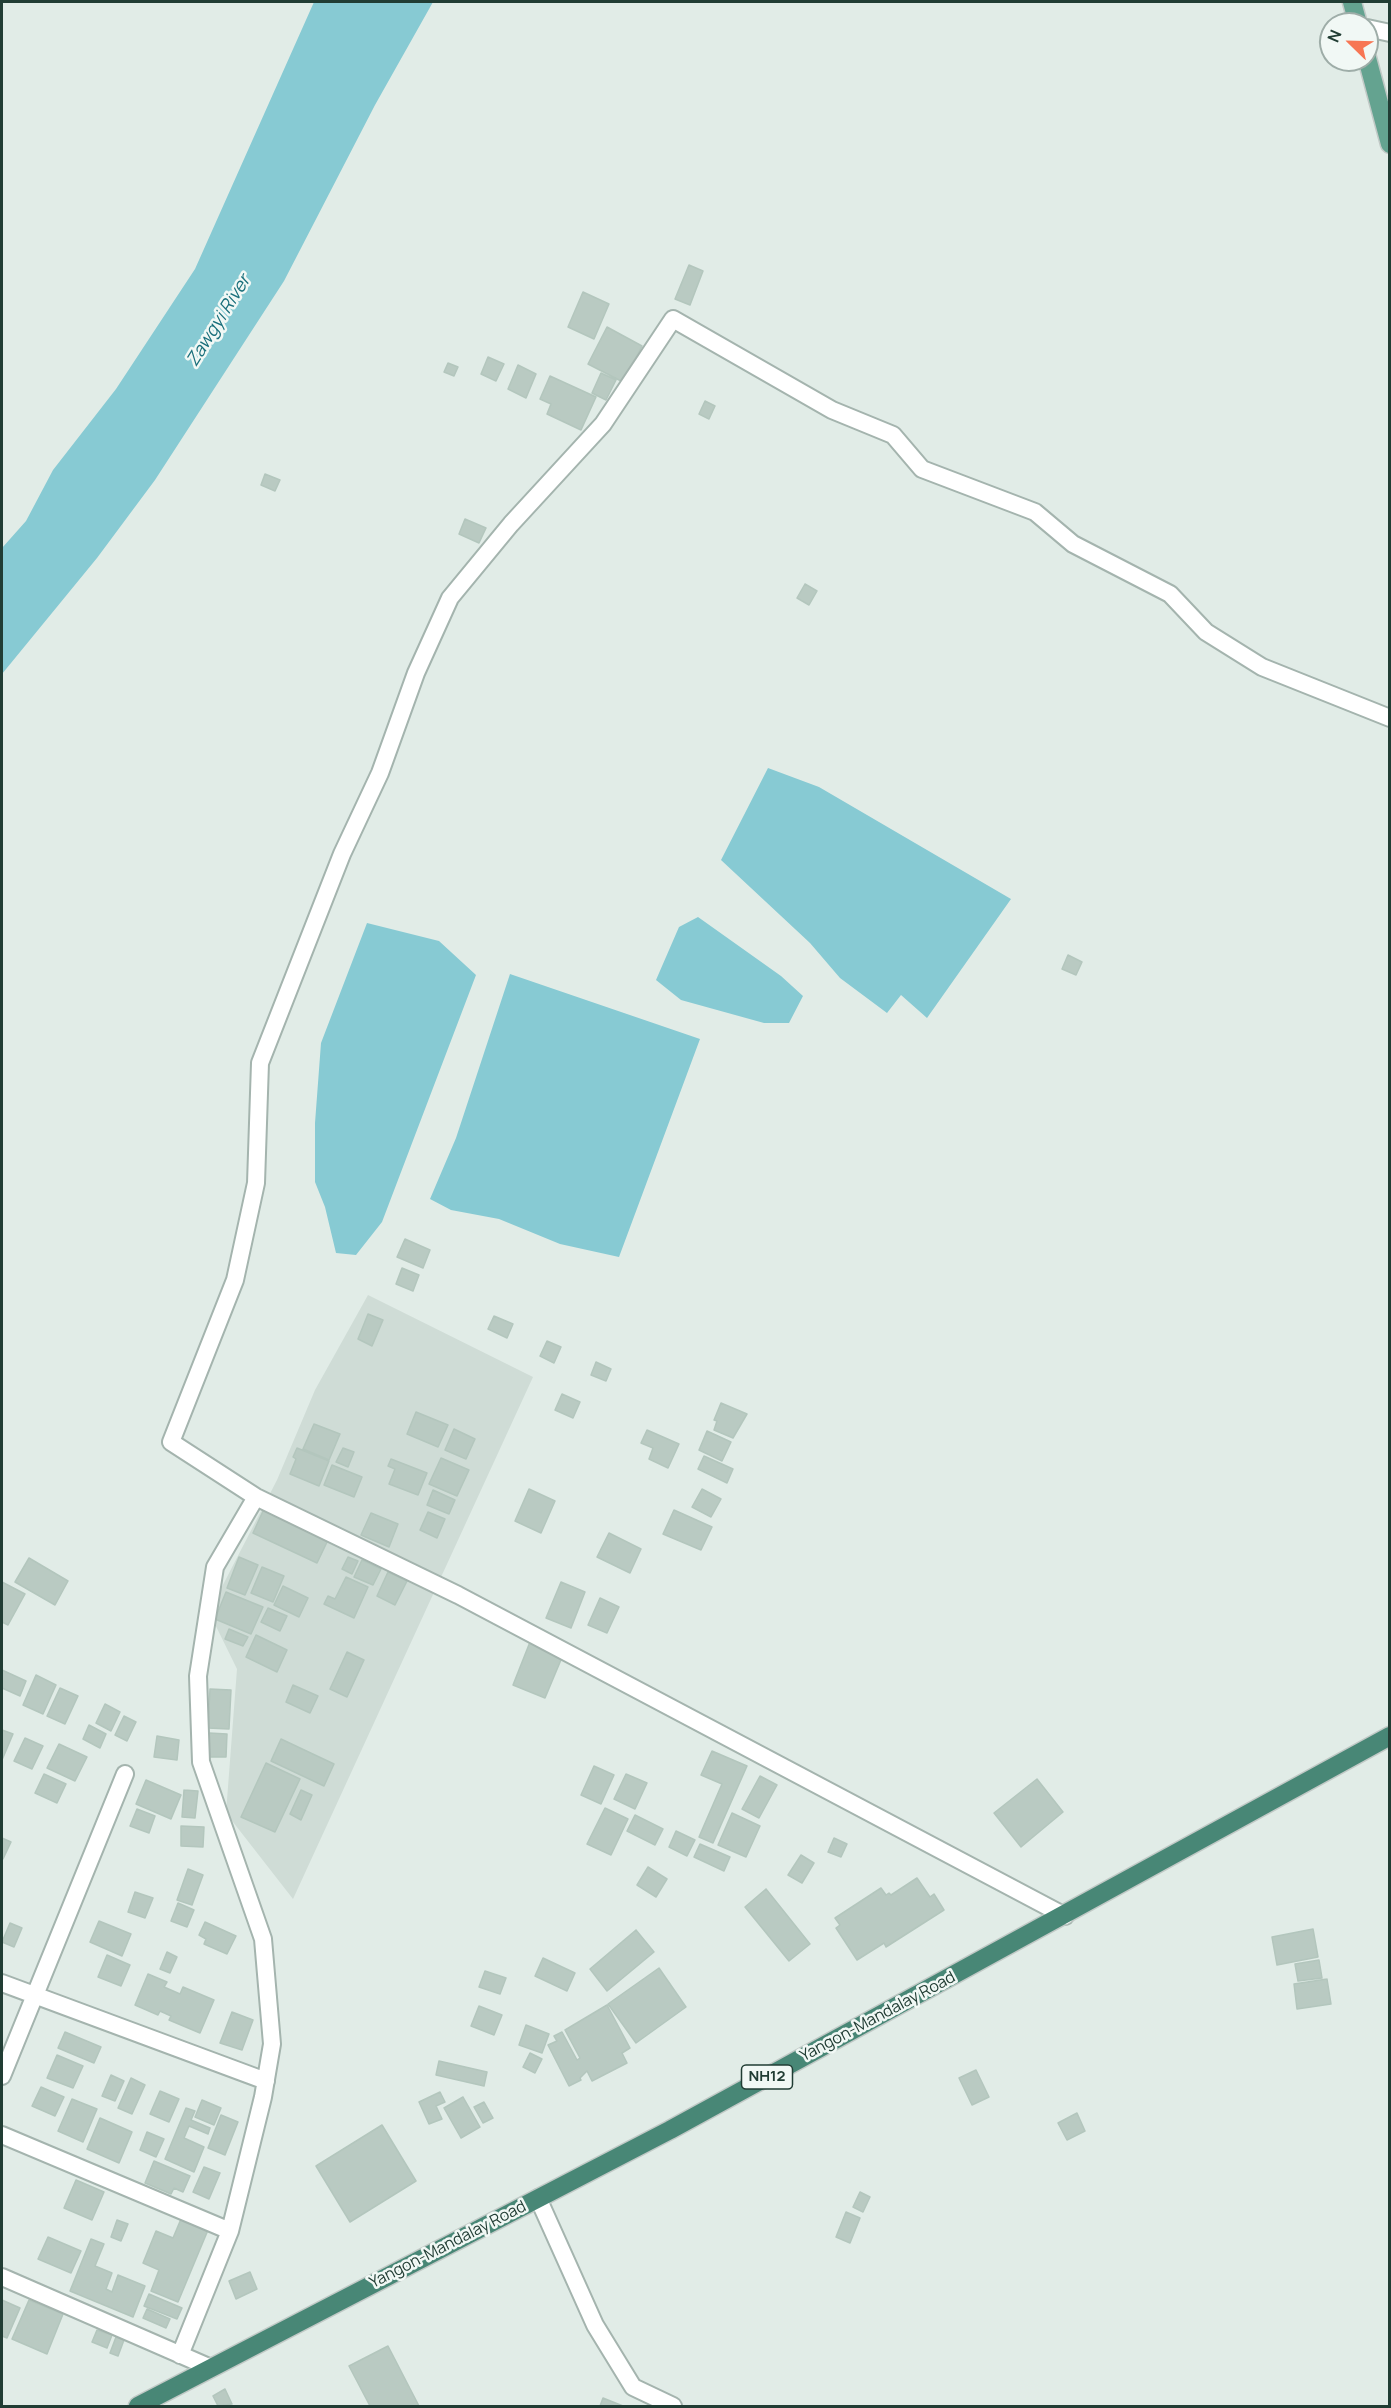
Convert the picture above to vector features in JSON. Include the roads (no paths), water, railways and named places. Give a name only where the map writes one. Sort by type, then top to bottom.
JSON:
[{"type":"highway","name":"Yangon-Mandalay Road","points":[[138,2406],[538,2198],[1065,1916],[1389,1736]]},
{"type":"main road","points":[[1371,72],[1389,144]]},
{"type":"street","points":[[1065,1916],[458,1595],[256,1497],[171,1442],[235,1280],[256,1183],[260,1063],[342,854],[380,773],[416,673],[450,598],[511,524],[603,424],[673,319],[832,410],[893,435],[922,469],[1035,512],[1073,544],[1170,594],[1206,632],[1262,667],[1389,718]]},
{"type":"street","points":[[180,2355],[230,2231],[266,2081],[272,2044],[263,1940],[201,1762],[198,1676],[215,1567],[256,1497]]},
{"type":"street","points":[[2,2076],[125,1774]]},
{"type":"street","points":[[2,1983],[266,2081]]},
{"type":"street","points":[[2,2135],[230,2231]]},
{"type":"street","points":[[538,2198],[595,2325],[633,2387],[673,2406]]},
{"type":"street","points":[[2,2277],[211,2368]]},
{"type":"water","name":"Zawgyi River","points":[[314,2],[433,2],[375,105],[284,281],[155,480],[97,558],[2,674],[2,548],[26,521],[53,470],[116,389],[195,269]]},
{"type":"water","points":[[768,768],[819,787],[1011,899],[927,1018],[901,995],[887,1013],[840,978],[810,943],[721,860]]},
{"type":"water","points":[[698,917],[781,976],[803,996],[789,1023],[764,1023],[681,1000],[656,980],[679,927]]},
{"type":"water","points":[[367,923],[439,941],[476,975],[382,1222],[356,1255],[336,1253],[325,1207],[315,1182],[315,1123],[321,1043]]},
{"type":"water","points":[[510,974],[700,1039],[619,1257],[560,1244],[499,1219],[451,1210],[430,1199],[456,1138]]}]
